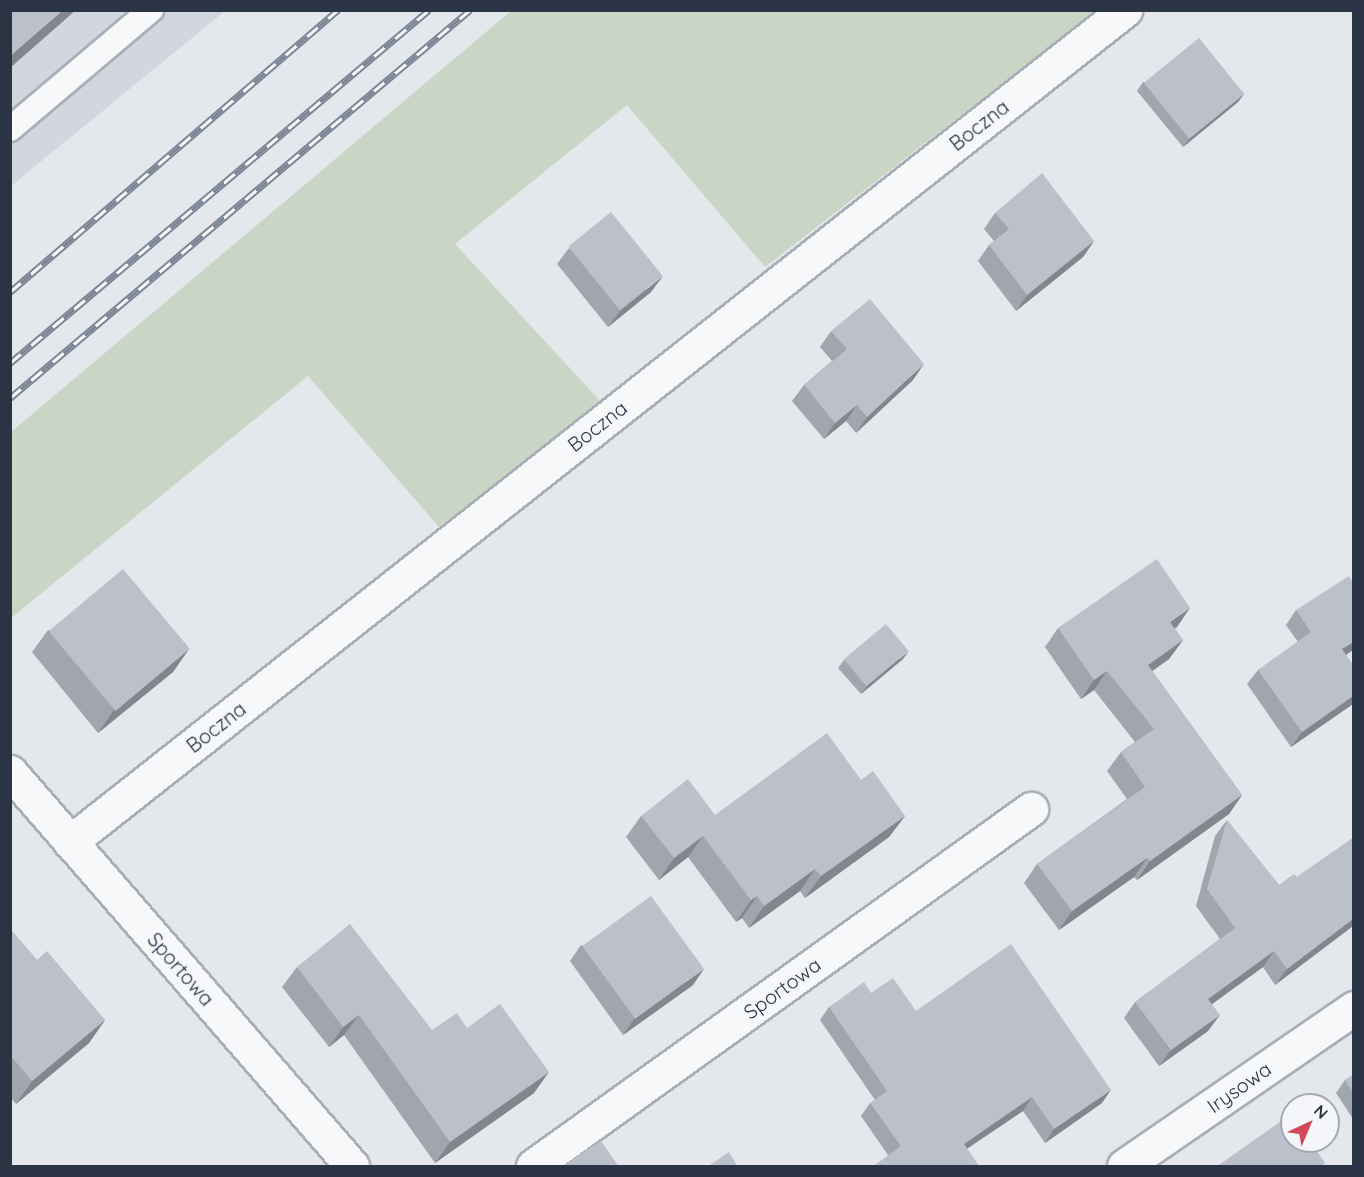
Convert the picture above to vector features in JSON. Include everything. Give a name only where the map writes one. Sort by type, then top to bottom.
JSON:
[{"type":"street","name":"Boczna","points":[[70,842],[1125,10]]},
{"type":"street","name":"Sportowa","points":[[10,772],[352,1167]]},
{"type":"street","name":"Sportowa","points":[[533,1167],[1031,809]]},
{"type":"street","name":"Irysowa","points":[[1125,1167],[1353,1008]]},
{"type":"lane","points":[[10,129],[151,10]]},
{"type":"shaded area","points":[[11,11],[225,11],[11,186]]},
{"type":"green space","points":[[511,11],[1096,11],[765,267],[627,105],[455,244],[602,403],[439,527],[308,376],[11,618],[11,432]]},
{"type":"building","points":[[10,10],[63,10],[10,56]]},
{"type":"building","points":[[1199,38],[1244,94],[1189,139],[1144,83]]},
{"type":"building","points":[[1042,173],[1094,241],[1027,295],[989,245],[1009,229],[995,213]]},
{"type":"building","points":[[611,212],[663,276],[620,310],[568,247]]},
{"type":"building","points":[[870,299],[924,364],[867,417],[857,405],[835,423],[804,385],[847,349],[831,331]]},
{"type":"building","points":[[1157,559],[1190,608],[1170,622],[1183,640],[1148,665],[1242,795],[1150,861],[1147,858],[1072,911],[1037,864],[1145,787],[1121,752],[1154,729],[1107,671],[1094,680],[1058,628]]},
{"type":"building","points":[[123,569],[190,649],[116,711],[49,631]]},
{"type":"building","points":[[1349,576],[1353,583],[1353,642],[1342,649],[1353,665],[1353,696],[1302,732],[1258,670],[1311,632],[1296,610]]},
{"type":"building","points":[[886,624],[908,651],[866,686],[844,659]]},
{"type":"building","points":[[827,733],[861,780],[873,771],[905,816],[821,876],[815,869],[764,906],[757,896],[751,900],[703,836],[674,858],[641,816],[688,779],[715,815]]},
{"type":"building","points":[[1227,820],[1279,885],[1294,874],[1297,877],[1353,838],[1353,919],[1287,969],[1274,951],[1208,999],[1220,1015],[1171,1050],[1135,1002],[1235,928],[1207,889]]},
{"type":"building","points":[[651,896],[704,969],[635,1019],[582,946]]},
{"type":"building","points":[[350,924],[432,1030],[457,1013],[467,1028],[500,1004],[549,1072],[450,1142],[359,1015],[343,1027],[297,967]]},
{"type":"building","points":[[10,929],[37,960],[47,951],[105,1020],[32,1081],[10,1055]]},
{"type":"building","points":[[1011,944],[1111,1090],[1054,1129],[1032,1097],[964,1144],[980,1167],[872,1167],[901,1146],[870,1103],[887,1091],[829,1007],[864,982],[871,993],[893,978],[916,1011]]},
{"type":"building","points":[[1353,1075],[1353,1093],[1345,1080]]},
{"type":"building","points":[[1280,1122],[1280,1153],[1318,1153],[1325,1163],[1320,1167],[1216,1167]]},
{"type":"building","points":[[601,1141],[619,1167],[561,1167]]},
{"type":"building","points":[[729,1152],[738,1167],[707,1167]]},
{"type":"railway","points":[[10,292],[338,10]]},
{"type":"railway","points":[[10,363],[429,10]]},
{"type":"railway","points":[[10,398],[470,10]]}]
